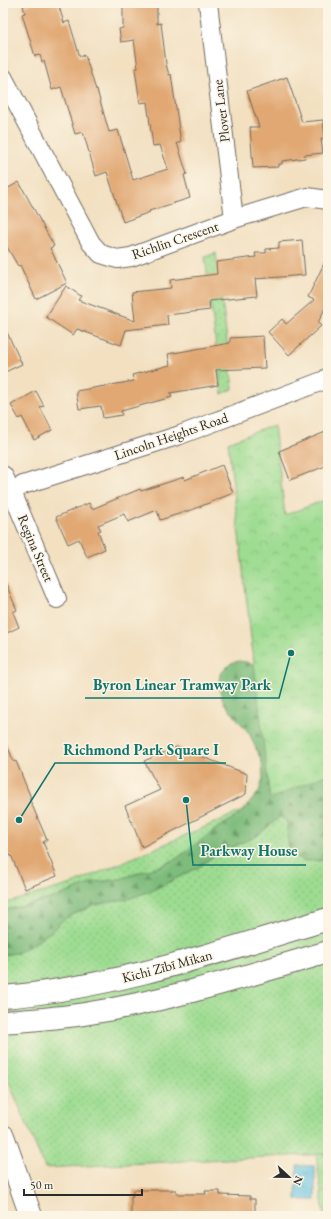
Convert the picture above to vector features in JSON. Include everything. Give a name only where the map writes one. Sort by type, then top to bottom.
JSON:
[{"type":"main road","name":"Kichi Zībī Mīkan","points":[[3,997],[43,993],[108,981],[172,966],[328,920]]},
{"type":"main road","name":"Kichi Zībī Mīkan","points":[[3,1022],[89,1013],[133,1005],[196,991],[328,952]]},
{"type":"main road","points":[[3,1136],[31,1216]]},
{"type":"street","name":"Plover Lane","points":[[208,3],[234,219]]},
{"type":"street","name":"Richlin Crescent","points":[[3,77],[91,243],[101,254],[117,259],[131,257],[234,219],[307,197],[328,200]]},
{"type":"street","name":"Lincoln Heights Road","points":[[12,492],[23,485],[180,435],[325,380],[328,377]]},
{"type":"street","name":"Regina Street","points":[[3,475],[12,492],[57,599]]},
{"type":"green space","points":[[216,253],[233,389],[222,394],[205,257]]},
{"type":"green space","points":[[274,425],[285,515],[328,499],[328,774],[270,799],[228,442]]},
{"type":"green space","points":[[239,661],[246,662],[260,668],[328,727],[328,858],[326,860],[305,861],[293,855],[288,844],[287,821],[280,817],[257,836],[212,857],[199,867],[153,890],[128,899],[95,905],[64,919],[52,931],[25,949],[17,953],[3,955],[3,910],[57,897],[94,882],[117,880],[163,865],[176,859],[219,827],[239,815],[259,792],[263,778],[262,762],[249,733],[224,703],[219,688],[220,674],[231,663]]},
{"type":"green space","points":[[328,774],[328,1154],[45,1168],[3,1068],[3,904],[72,884]]},
{"type":"green space","points":[[316,1154],[328,1154],[328,1216],[324,1216]]},
{"type":"water","points":[[297,1165],[315,1166],[315,1200],[296,1200]]},
{"type":"building","points":[[33,3],[58,3],[64,23],[69,21],[80,57],[85,55],[109,132],[118,130],[133,180],[168,169],[160,145],[153,146],[147,102],[140,103],[135,69],[138,68],[134,40],[121,42],[119,29],[123,28],[123,3],[157,3],[157,24],[161,23],[166,64],[169,75],[171,74],[181,143],[177,143],[187,174],[184,175],[190,198],[149,211],[150,212],[123,222],[107,172],[96,176],[83,132],[75,134],[61,87],[52,90],[44,61],[42,62],[40,55],[35,56],[22,14],[25,13],[23,6]]},
{"type":"building","points":[[287,77],[302,122],[323,120],[325,139],[321,139],[323,153],[304,155],[305,158],[282,161],[282,164],[278,164],[278,167],[253,168],[250,127],[259,127],[247,91]]},
{"type":"building","points":[[19,182],[54,246],[50,248],[67,283],[36,299],[20,265],[18,266],[3,240],[3,191]]},
{"type":"building","points":[[302,240],[305,275],[255,279],[257,296],[209,301],[210,310],[167,315],[168,325],[126,330],[121,345],[77,329],[73,335],[46,317],[66,286],[81,296],[78,300],[135,321],[132,292],[171,288],[170,280],[217,274],[216,262],[256,257],[255,253],[266,253],[266,249],[279,248],[279,242]]},
{"type":"building","points":[[328,255],[328,307],[326,306],[318,323],[321,326],[289,355],[268,332],[282,319],[286,324],[314,300],[308,297]]},
{"type":"building","points":[[3,324],[22,364],[3,373]]},
{"type":"building","points":[[263,336],[265,368],[216,370],[218,385],[170,393],[172,397],[121,411],[122,415],[103,418],[101,406],[79,409],[76,391],[134,381],[132,375],[170,365],[168,354],[230,343],[230,338]]},
{"type":"building","points":[[36,391],[44,406],[40,407],[52,430],[34,440],[22,417],[19,419],[11,405]]},
{"type":"building","points":[[328,431],[328,465],[290,480],[279,451]]},
{"type":"building","points":[[222,465],[233,493],[194,509],[160,520],[157,510],[128,522],[124,514],[98,525],[101,530],[98,531],[105,549],[87,557],[79,539],[68,544],[56,517],[89,503],[92,509],[140,489],[141,491],[184,477],[185,480]]},
{"type":"building","points":[[3,577],[17,610],[13,612],[19,627],[3,635]]},
{"type":"building","points":[[3,736],[14,762],[16,761],[31,798],[29,798],[47,840],[43,842],[57,876],[25,889],[11,855],[7,857],[3,847]]},
{"type":"building","points":[[177,747],[247,774],[246,794],[142,847],[125,806],[160,790],[144,761]]},
{"type":"building","points":[[133,1190],[176,1190],[176,1194],[206,1194],[205,1191],[220,1191],[220,1195],[250,1196],[250,1199],[255,1199],[255,1212],[254,1216],[131,1216],[131,1196],[133,1196]]},
{"type":"place","name":"Byron Linear Tramway Park","points":[[291,653]]},
{"type":"place","name":"Parkway House","points":[[186,800]]},
{"type":"place","name":"Richmond Park Square I","points":[[19,820]]}]
